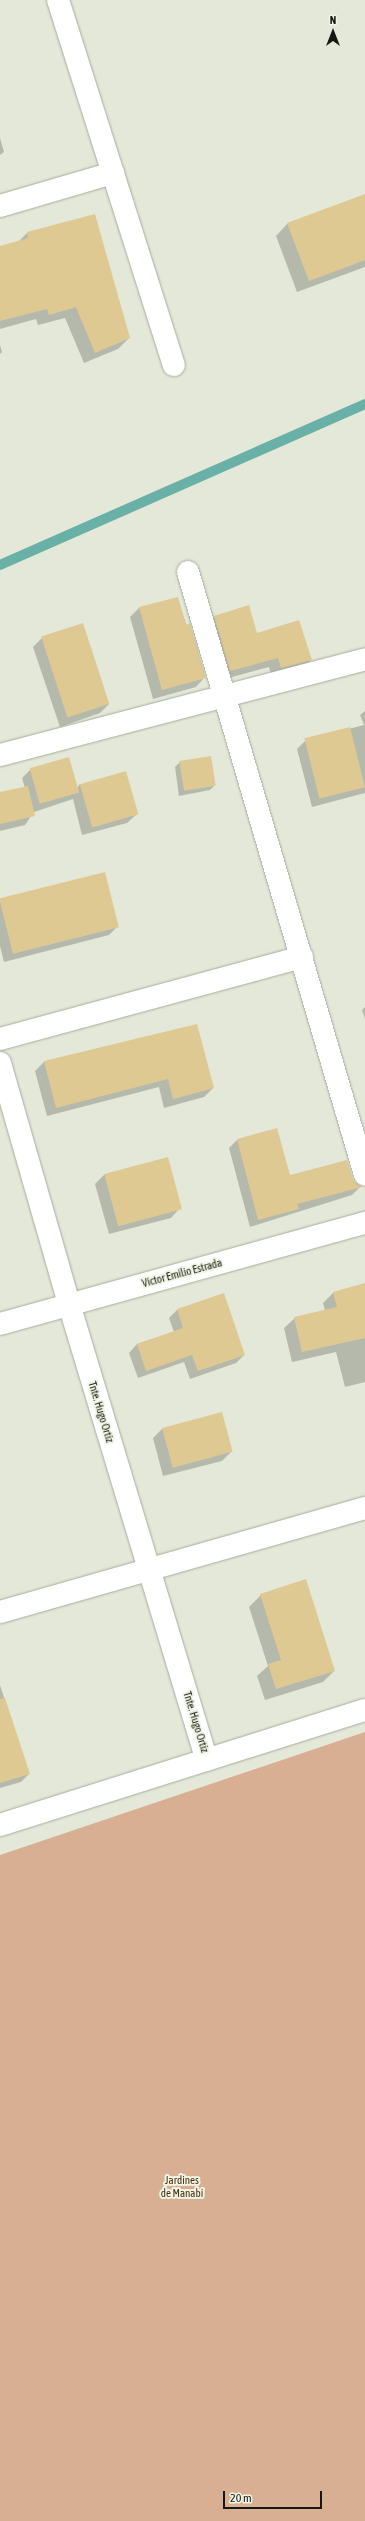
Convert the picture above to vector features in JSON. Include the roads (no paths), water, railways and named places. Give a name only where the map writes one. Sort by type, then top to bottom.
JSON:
[{"type":"street","points":[[58,0],[174,365]]},
{"type":"street","points":[[0,206],[113,173]]},
{"type":"street","points":[[188,572],[365,1175]]},
{"type":"street","points":[[0,756],[365,659]]},
{"type":"street","points":[[0,1039],[302,957]]},
{"type":"street","name":"Tnte. Hugo Ortíz","points":[[0,1063],[69,1304],[207,1760]]},
{"type":"street","name":"Víctor Emilio Estrada","points":[[0,1324],[365,1223]]},
{"type":"street","points":[[0,1612],[365,1508]]},
{"type":"street","points":[[0,1825],[365,1710]]},
{"type":"waterway","points":[[0,565],[365,404]]},
{"type":"park label","name":"Jardines de Manabí","points":[[182,2187]]}]
